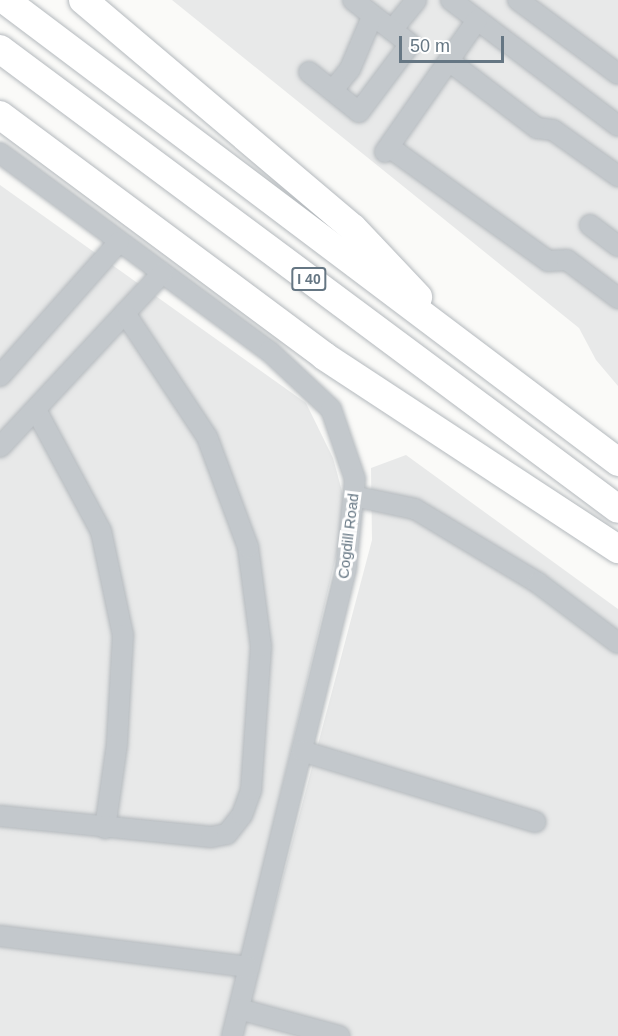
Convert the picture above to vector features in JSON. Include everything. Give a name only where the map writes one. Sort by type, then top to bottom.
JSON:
[{"type":"highway","name":"I 40","points":[[5,0],[618,462]]},
{"type":"highway","points":[[82,0],[353,228],[460,343]]},
{"type":"highway","name":"I 40","points":[[0,49],[618,509]]},
{"type":"highway","points":[[0,115],[324,357]]},
{"type":"highway","points":[[0,133],[324,357],[618,549]]},
{"type":"street","points":[[309,72],[359,112],[410,44],[372,17],[353,0]]},
{"type":"street","points":[[392,30],[416,0]]},
{"type":"street","points":[[451,0],[618,126]]},
{"type":"street","points":[[518,0],[618,74]]},
{"type":"street","points":[[333,90],[350,69],[372,17]]},
{"type":"street","points":[[477,20],[387,149],[548,261],[567,260],[618,298]]},
{"type":"street","points":[[449,61],[537,128],[553,130],[618,176]]},
{"type":"street","name":"Cogdill Road","points":[[0,153],[269,351],[331,409],[355,479],[346,569],[232,1036]]},
{"type":"street","points":[[590,225],[618,246]]},
{"type":"street","points":[[0,376],[119,242]]},
{"type":"street","points":[[0,447],[162,273]]},
{"type":"street","points":[[0,816],[165,835],[227,834],[242,815],[251,790],[261,646],[248,547],[207,437],[125,313]]},
{"type":"street","points":[[36,410],[101,531],[123,635],[117,744],[105,828]]},
{"type":"street","points":[[353,496],[415,509],[538,583],[618,643]]},
{"type":"street","points":[[302,751],[535,822]]},
{"type":"street","points":[[0,936],[249,967]]},
{"type":"street","points":[[239,1009],[339,1036]]},
{"type":"shaded area","points":[[172,0],[618,0],[618,386],[596,360],[579,328]]},
{"type":"shaded area","points":[[0,185],[306,403],[333,458],[343,495],[341,535],[224,1036],[0,1036]]},
{"type":"shaded area","points":[[406,455],[618,609],[618,1036],[241,1036],[372,540],[371,468]]}]
